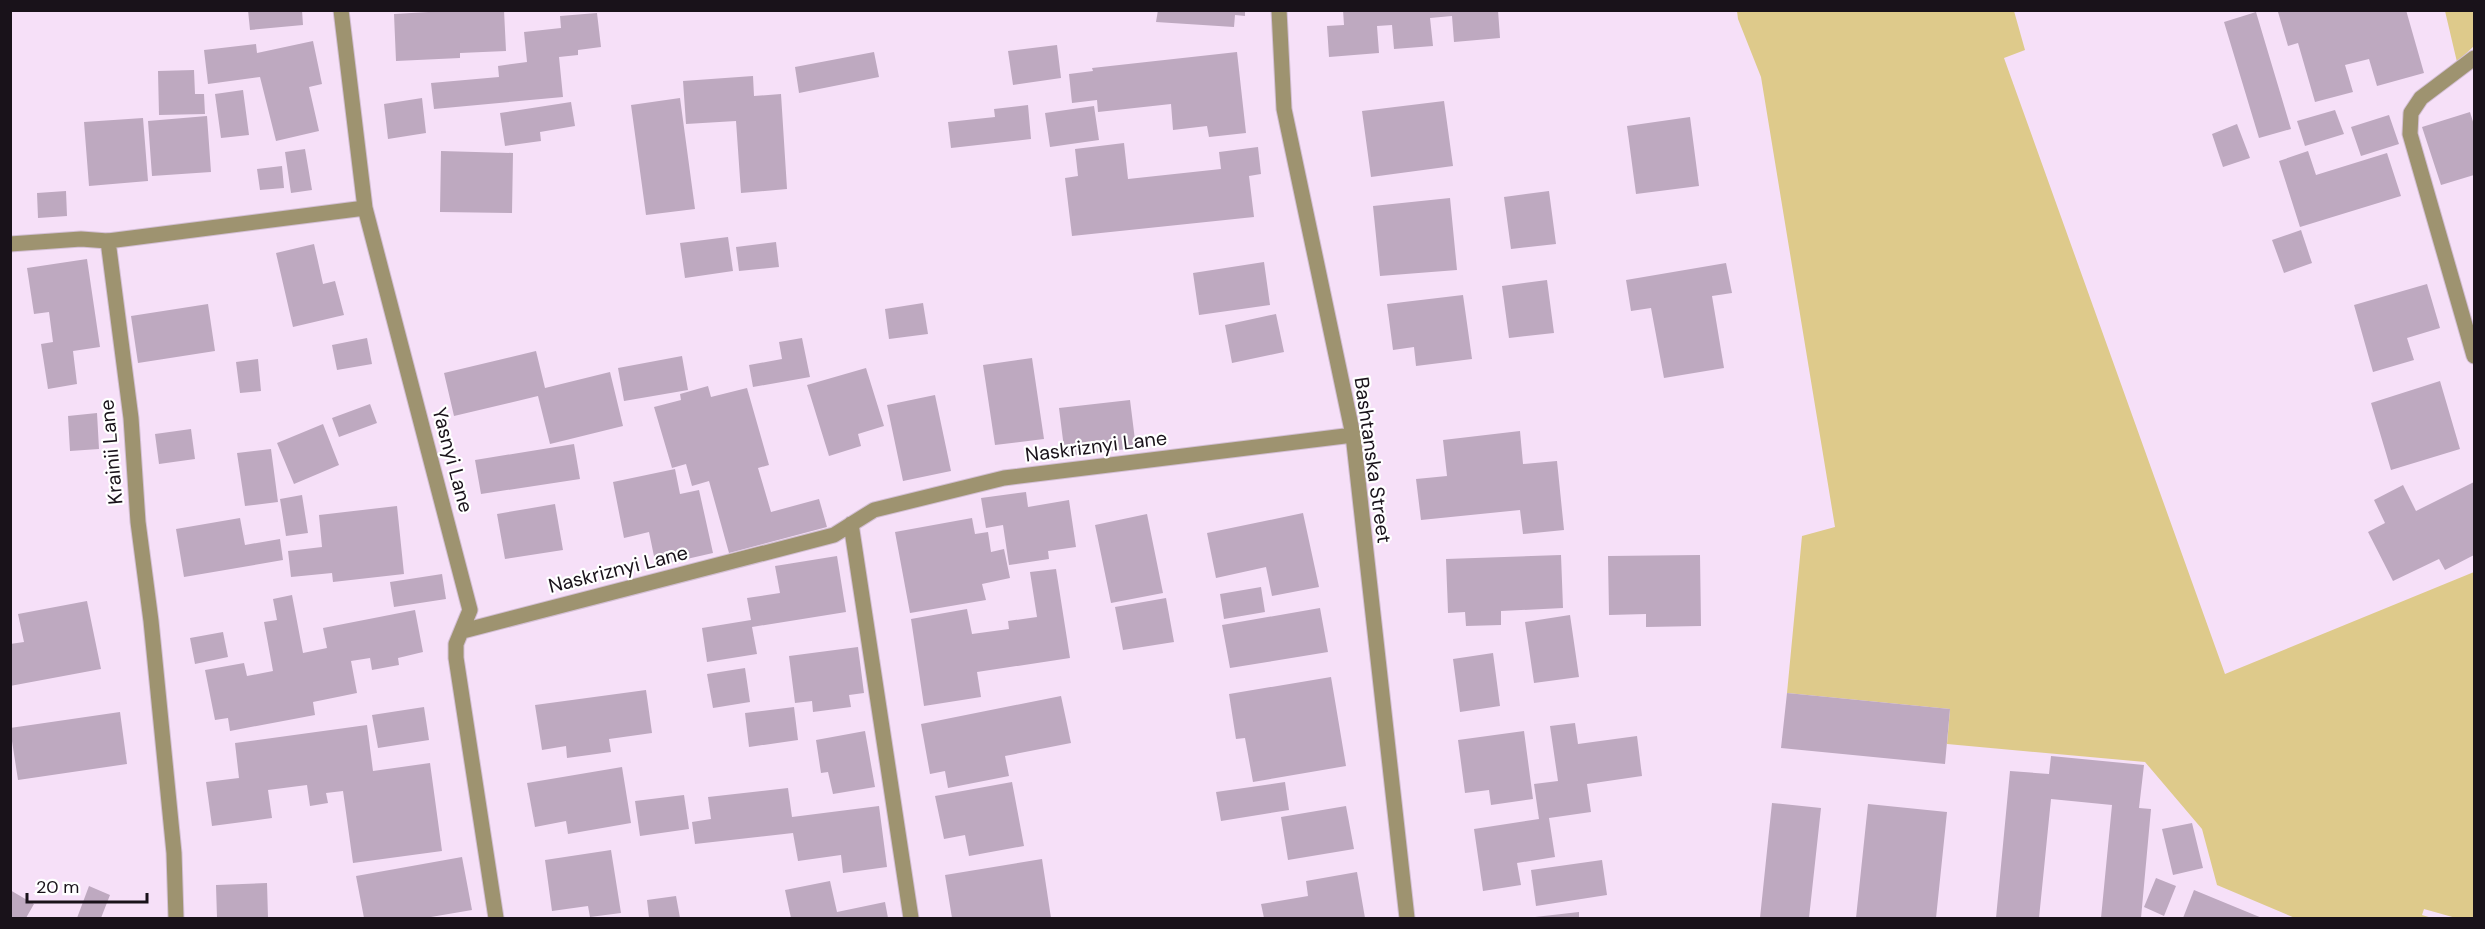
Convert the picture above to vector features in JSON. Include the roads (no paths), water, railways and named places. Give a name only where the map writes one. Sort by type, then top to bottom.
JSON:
[{"type":"street","name":"Yasnyi Lane","points":[[341,10],[366,208],[470,610],[456,644],[456,658],[496,918]]},
{"type":"street","name":"Bashtanska Street","points":[[1279,10],[1284,109],[1353,435],[1407,918]]},
{"type":"street","points":[[2475,58],[2421,98],[2411,113],[2410,134],[2475,356]]},
{"type":"street","points":[[10,244],[81,239],[108,241],[366,208]]},
{"type":"street","name":"Krainii Lane","points":[[108,241],[131,418],[138,522],[156,668],[174,853],[176,918]]},
{"type":"street","name":"Naskriznyi Lane","points":[[463,630],[834,535],[874,510],[1004,478],[1353,435]]},
{"type":"street","points":[[850,524],[911,918]]}]
